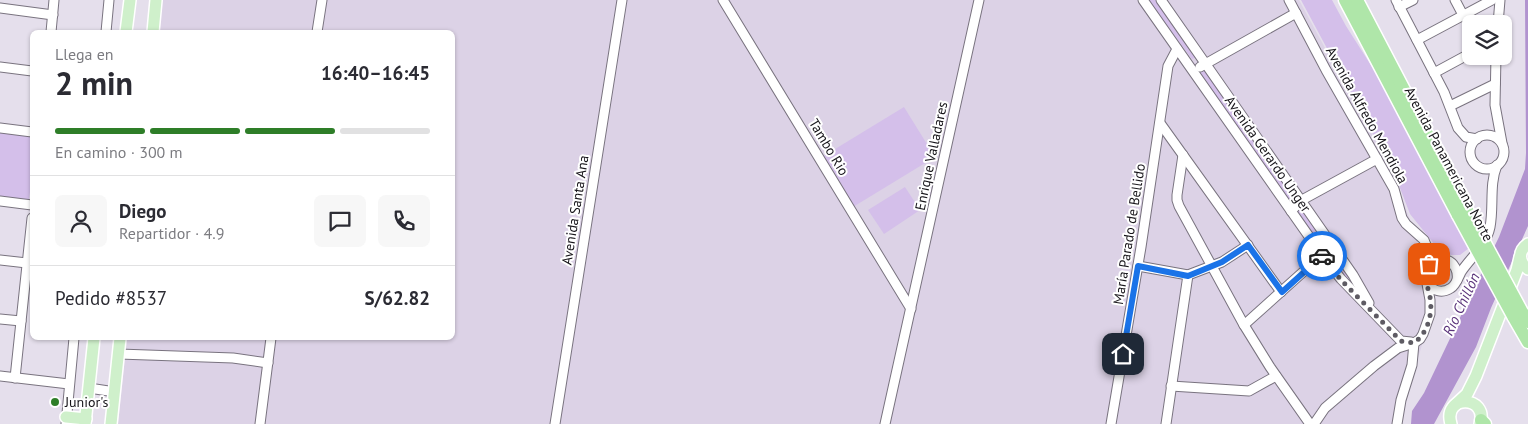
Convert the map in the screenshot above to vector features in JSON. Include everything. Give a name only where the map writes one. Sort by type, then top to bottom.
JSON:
[{"type":"highway","name":"Avenida Panamericana Norte","points":[[1345,0],[1521,316],[1528,342]]},
{"type":"highway","name":"Avenida Panamericana Norte","points":[[1356,0],[1462,212]]},
{"type":"main road","points":[[126,30],[130,0]]},
{"type":"main road","points":[[153,30],[156,0]]},
{"type":"main road","points":[[1451,424],[1450,414],[1454,406],[1467,394],[1476,376],[1517,270],[1522,250],[1528,244]]},
{"type":"main road","points":[[1514,278],[1528,270],[1523,265],[1520,257]]},
{"type":"main road","points":[[66,420],[85,422],[94,340]]},
{"type":"main road","points":[[111,424],[120,340]]},
{"type":"main road","points":[[1476,376],[1474,393],[1481,419]]},
{"type":"main road","points":[[1454,406],[1466,401],[1474,404],[1481,419]]},
{"type":"street","points":[[51,30],[54,0]]},
{"type":"street","points":[[106,30],[109,0]]},
{"type":"street","points":[[317,30],[322,0]]},
{"type":"street","name":"Avenida Santa Ana","points":[[555,424],[622,0]]},
{"type":"street","name":"Tambo Rio","points":[[723,0],[911,309]]},
{"type":"street","name":"Enrique Valladares","points":[[885,424],[978,4],[970,0]]},
{"type":"street","name":"Avenida Gerardo Unger","points":[[1142,0],[1341,280],[1401,341],[1414,343]]},
{"type":"street","name":"Avenida Gerardo Unger","points":[[1161,0],[1302,200],[1353,275],[1378,318]]},
{"type":"street","name":"Avenida Alfredo Mendiola","points":[[1289,0],[1326,70],[1394,189],[1402,218],[1406,224],[1421,236],[1426,244],[1429,255],[1425,278],[1430,300],[1430,314],[1423,334],[1414,343]]},
{"type":"street","points":[[1413,0],[1398,4],[1450,106],[1458,128],[1464,135],[1476,139],[1487,135],[1498,119]]},
{"type":"street","points":[[1454,0],[1463,15],[1492,0]]},
{"type":"street","points":[[1499,15],[1500,0]]},
{"type":"street","points":[[0,8],[53,15]]},
{"type":"street","points":[[1193,71],[1296,13]]},
{"type":"street","points":[[1417,40],[1462,16]]},
{"type":"street","name":"María Parado de Bellido","points":[[1111,424],[1138,266],[1168,66],[1177,49]]},
{"type":"street","points":[[1434,73],[1462,58]]},
{"type":"street","points":[[1430,314],[1436,303],[1450,289],[1482,246],[1489,231],[1492,180],[1497,165],[1503,157],[1503,146],[1495,105],[1496,65]]},
{"type":"street","points":[[0,67],[30,71]]},
{"type":"street","points":[[1450,106],[1495,84]]},
{"type":"street","points":[[1160,123],[1282,292]]},
{"type":"street","points":[[0,128],[30,132]]},
{"type":"street","points":[[1487,135],[1497,138],[1503,146]]},
{"type":"street","points":[[1476,139],[1470,149],[1470,154],[1476,165],[1481,168],[1489,179],[1492,190]]},
{"type":"street","points":[[1183,155],[1177,200],[1244,325],[1276,376],[1310,424]]},
{"type":"street","points":[[1291,211],[1302,200],[1377,160]]},
{"type":"street","points":[[1481,168],[1487,169],[1497,165]]},
{"type":"street","points":[[0,201],[30,205]]},
{"type":"street","points":[[15,378],[30,236]]},
{"type":"street","points":[[1138,266],[1188,276],[1222,262],[1248,245]]},
{"type":"street","points":[[1244,325],[1322,255]]},
{"type":"street","points":[[1426,268],[1438,259],[1459,262],[1472,259]]},
{"type":"street","points":[[0,260],[27,263]]},
{"type":"street","points":[[1450,261],[1457,269],[1457,280]]},
{"type":"street","points":[[1166,424],[1188,276]]},
{"type":"street","points":[[1427,283],[1434,290],[1445,291],[1450,289]]},
{"type":"street","points":[[0,319],[21,321]]},
{"type":"street","points":[[66,420],[74,340]]},
{"type":"street","points":[[260,424],[271,340]]},
{"type":"street","points":[[1314,424],[1325,408],[1374,366],[1398,348],[1414,343],[1412,365],[1401,400],[1397,424]]},
{"type":"street","points":[[119,354],[233,358],[268,363]]},
{"type":"street","points":[[0,376],[69,384]]},
{"type":"street","points":[[1172,386],[1249,391],[1276,376]]},
{"type":"street","points":[[89,388],[114,392]]},
{"type":"shaded area","points":[[161,0],[1299,0],[1394,175],[1417,240],[1428,313],[1422,345],[1401,413],[1401,424],[118,424],[127,340],[455,340],[455,30],[158,30]]},
{"type":"shaded area","points":[[1148,0],[1156,0],[1197,57],[1192,59]]},
{"type":"shaded area","points":[[1301,0],[1332,0],[1381,81],[1469,248],[1460,255],[1451,255],[1439,250],[1410,214],[1395,175]]},
{"type":"shaded area","points":[[1525,0],[1528,0],[1528,226],[1491,308],[1476,347],[1434,424],[1411,424],[1412,411],[1424,393],[1499,237],[1525,169]]},
{"type":"shaded area","points":[[1203,67],[1297,200],[1290,205],[1197,70]]},
{"type":"shaded area","points":[[904,107],[935,157],[853,207],[822,157]]},
{"type":"shaded area","points":[[0,131],[30,135],[29,200],[0,197]]},
{"type":"shaded area","points":[[905,187],[920,210],[884,234],[868,210]]},
{"type":"shaded area","points":[[1302,207],[1333,252],[1357,293],[1297,212]]},
{"type":"way so far","points":[[1322,256],[1341,280],[1401,341],[1414,343],[1423,334],[1430,314],[1429,290],[1425,278],[1426,268],[1429,264]]},
{"type":"place","name":"Junior's","points":[[55,402]]},
{"type":"route","points":[[1123,354],[1138,266],[1188,276],[1222,262],[1248,245],[1282,292],[1322,256]]},
{"type":"water label","name":"Río Chillón","points":[[1461,304]]}]
